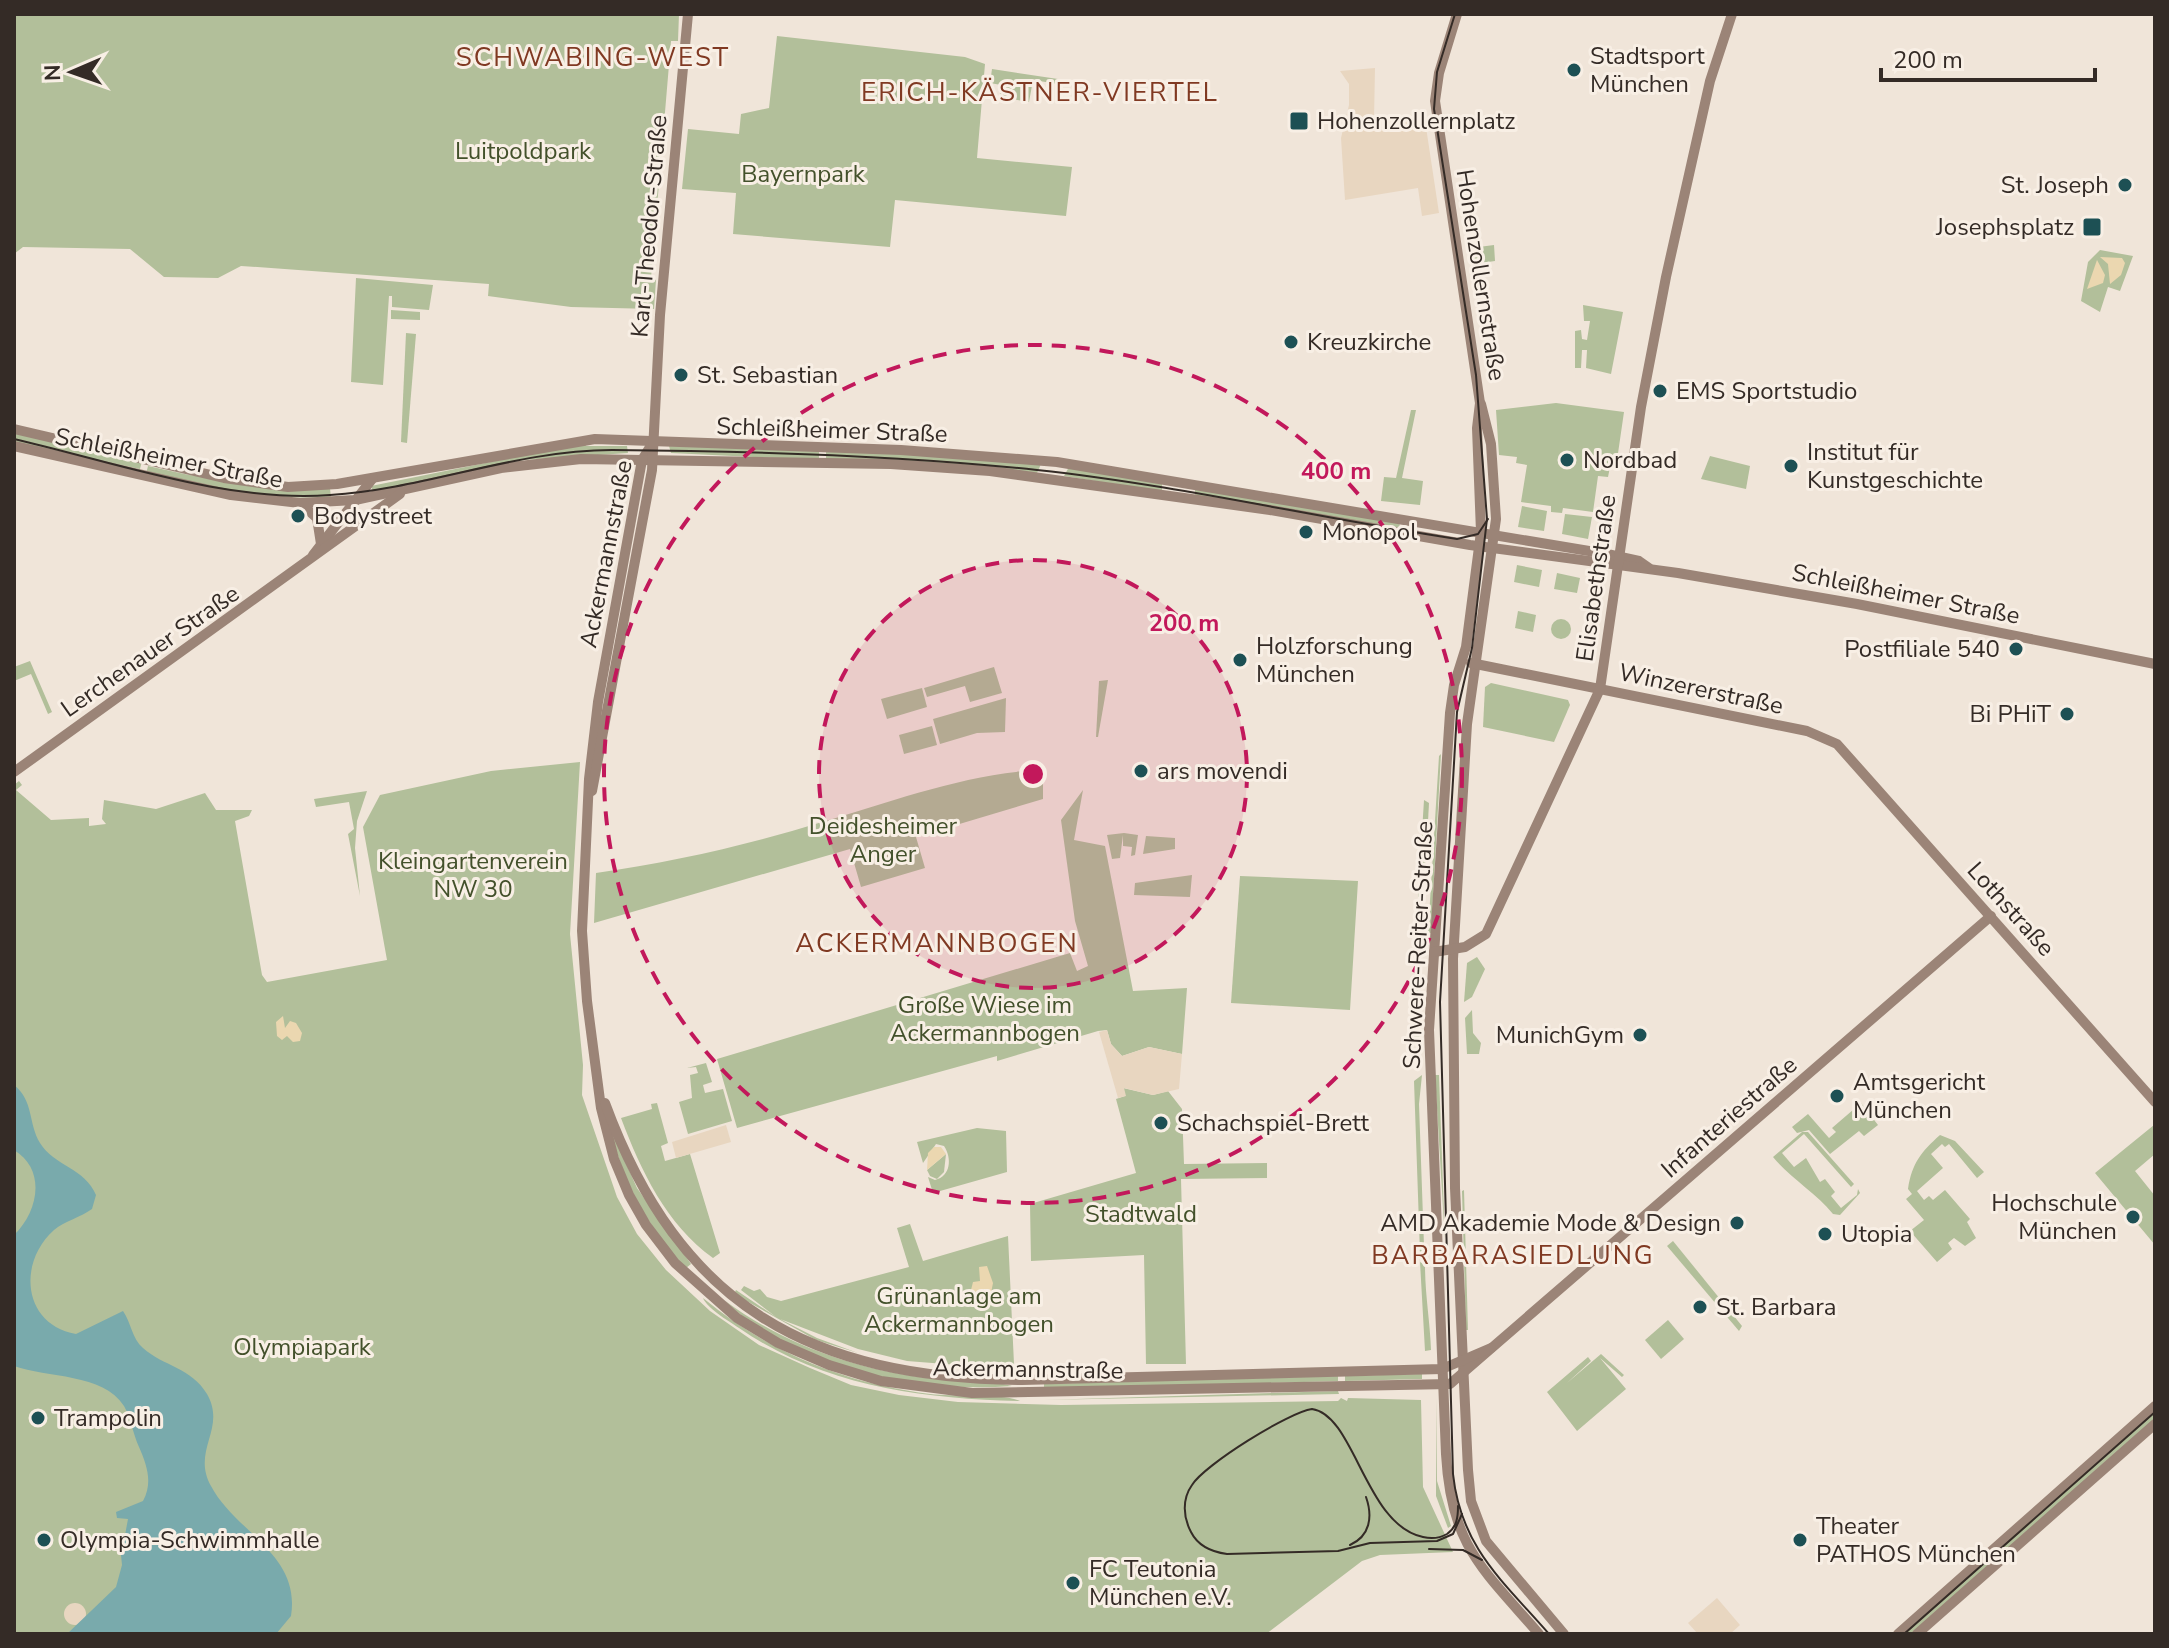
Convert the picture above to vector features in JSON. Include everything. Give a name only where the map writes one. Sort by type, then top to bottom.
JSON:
[{"type":"main road","name":"Karl-Theodor-Straße","points":[[653,442],[660,315],[688,14]]},
{"type":"main road","name":"Hohenzollernstraße","points":[[1457,14],[1439,73],[1436,108],[1480,403],[1491,444],[1495,534],[1475,664]]},
{"type":"main road","name":"Elisabethstraße","points":[[1434,952],[1453,950],[1478,941],[1486,934],[1600,689],[1641,407],[1666,277],[1710,81],[1732,14]]},
{"type":"main road","name":"Hohenzollernstraße","points":[[1461,661],[1481,532],[1477,428],[1480,403]]},
{"type":"main road","name":"Schleißheimer Straße","points":[[14,429],[259,485],[314,487],[581,440],[890,450],[1057,462],[1298,505],[1495,534],[1620,561]]},
{"type":"main road","name":"Ackermannstraße","points":[[653,442],[647,460],[605,732],[589,801],[582,931],[589,1027],[606,1131],[636,1208],[661,1246],[686,1275],[737,1318],[778,1343],[829,1365],[881,1381],[972,1393],[1443,1386],[1464,1374]]},
{"type":"main road","name":"Schleißheimer Straße","points":[[14,446],[231,495],[300,503],[355,500],[537,462],[647,460],[891,464],[990,471],[1255,508],[1478,546],[1639,561],[1649,568],[1870,606],[2155,664]]},
{"type":"main road","name":"Lerchenauer Straße","points":[[308,561],[373,478]]},
{"type":"main road","name":"Lerchenauer Straße","points":[[14,772],[408,489]]},
{"type":"main road","points":[[300,503],[317,518],[321,544]]},
{"type":"main road","name":"Winzererstraße","points":[[1461,661],[1807,731],[1837,744]]},
{"type":"main road","name":"Schwere-Reiter-Straße","points":[[1461,661],[1450,713],[1429,1030],[1448,1486],[1456,1523],[1469,1552],[1539,1634]]},
{"type":"main road","name":"Schwere-Reiter-Straße","points":[[1475,664],[1464,763],[1453,950],[1455,1188],[1468,1470],[1476,1521],[1486,1541],[1564,1634]]},
{"type":"main road","name":"Lothstraße","points":[[1837,744],[2155,1102]]},
{"type":"main road","name":"Infanteriestraße","points":[[1464,1374],[1991,916]]},
{"type":"main road","name":"Ackermannstraße","points":[[599,1087],[631,1169],[656,1211],[697,1264],[758,1316],[821,1349],[882,1366],[998,1379],[1442,1369],[1463,1361]]},
{"type":"main road","name":"Infanteriestraße","points":[[1463,1361],[1493,1348]]},
{"type":"main road","points":[[1898,1634],[2155,1406]]},
{"type":"main road","points":[[1917,1634],[2155,1424]]},
{"type":"green space","name":"Luitpoldpark","points":[[14,14],[679,14],[678,41],[671,41],[651,278],[656,280],[654,309],[571,307],[488,296],[489,284],[241,266],[218,278],[164,277],[130,249],[23,247],[14,254]]},
{"type":"green space","name":"Bayernpark","points":[[777,36],[965,57],[985,64],[977,158],[1072,167],[1066,216],[895,200],[890,247],[733,234],[736,193],[682,189],[688,129],[739,134],[741,114],[769,108]]},
{"type":"green space","points":[[992,69],[1078,82],[1077,87],[1033,80],[1029,102],[1000,97],[1001,85],[990,83]]},
{"type":"green space","points":[[1494,245],[1495,261],[1474,264],[1471,248]]},
{"type":"green space","points":[[2100,250],[2133,256],[2120,291],[2108,287],[2100,312],[2081,301],[2088,262]]},
{"type":"green space","points":[[356,278],[433,285],[429,310],[392,307],[392,296],[389,296],[383,385],[351,382]]},
{"type":"green space","points":[[1583,305],[1623,312],[1611,374],[1586,368],[1587,350],[1582,350],[1581,368],[1575,368],[1575,331],[1581,330],[1582,339],[1587,340],[1590,321],[1584,321]]},
{"type":"green space","points":[[391,310],[420,312],[420,320],[391,319]]},
{"type":"green space","points":[[406,333],[416,334],[407,443],[401,442]]},
{"type":"green space","name":"Nordbad","points":[[1556,403],[1624,412],[1616,467],[1610,467],[1608,477],[1598,476],[1593,512],[1563,508],[1562,513],[1551,512],[1551,506],[1521,502],[1527,465],[1516,463],[1517,457],[1499,455],[1496,410]]},
{"type":"green space","points":[[1411,410],[1416,410],[1402,478],[1423,481],[1420,505],[1381,501],[1384,477],[1396,478]]},
{"type":"green space","points":[[14,432],[142,461],[140,469],[14,443]]},
{"type":"green space","points":[[585,443],[586,446],[627,446],[628,453],[524,460],[373,491],[371,486]]},
{"type":"green space","points":[[669,446],[819,450],[819,460],[671,453]]},
{"type":"green space","points":[[826,449],[1041,464],[1037,473],[826,459]]},
{"type":"green space","points":[[1710,456],[1750,466],[1746,489],[1701,479]]},
{"type":"green space","points":[[148,466],[189,475],[330,488],[331,498],[269,497],[146,474]]},
{"type":"green space","points":[[1069,467],[1162,484],[1162,492],[1064,476]]},
{"type":"green space","points":[[1195,488],[1400,522],[1399,530],[1195,495]]},
{"type":"green space","points":[[1522,506],[1547,511],[1544,531],[1518,527]]},
{"type":"green space","points":[[1565,514],[1592,517],[1588,539],[1562,534]]},
{"type":"green space","points":[[1517,565],[1542,570],[1539,587],[1514,582]]},
{"type":"green space","points":[[1557,573],[1580,578],[1577,593],[1554,589]]},
{"type":"green space","points":[[1518,611],[1536,615],[1533,632],[1515,628]]},
{"type":"green space","points":[[1561,619],[1568,622],[1571,629],[1568,636],[1561,639],[1554,636],[1551,629],[1554,622]]},
{"type":"green space","points":[[30,661],[52,712],[48,714],[31,674],[14,681],[14,667]]},
{"type":"green space","points":[[994,667],[1002,693],[970,702],[965,686],[927,697],[924,688]]},
{"type":"green space","points":[[1108,680],[1098,737],[1096,737],[1099,681]]},
{"type":"green space","points":[[1491,683],[1568,700],[1570,705],[1554,742],[1483,727],[1485,687]]},
{"type":"green space","points":[[922,688],[927,707],[887,719],[881,699]]},
{"type":"green space","points":[[1006,698],[1005,732],[977,733],[940,744],[933,719]]},
{"type":"green space","points":[[932,726],[937,745],[904,754],[899,735]]},
{"type":"green space","points":[[1441,754],[1431,933],[1428,933],[1439,756]]},
{"type":"green space","name":"Olympiapark","points":[[580,762],[570,934],[583,1065],[582,1095],[617,1197],[637,1234],[666,1270],[710,1311],[759,1345],[810,1368],[851,1385],[899,1395],[958,1402],[1061,1405],[1338,1401],[1341,1398],[1347,1401],[1348,1398],[1421,1400],[1423,1487],[1453,1552],[1380,1555],[1362,1561],[1266,1634],[14,1634],[14,785],[19,781],[22,785],[16,790],[51,820],[89,818],[89,826],[106,824],[102,819],[104,800],[156,809],[205,793],[216,810],[252,810],[249,816],[235,821],[262,975],[267,982],[387,960],[363,827],[380,795],[491,771]]},
{"type":"green space","name":"Deidesheimer Anger","points":[[1036,770],[1043,776],[1043,799],[916,837],[925,868],[861,887],[850,849],[594,923],[596,873],[738,845],[954,783]]},
{"type":"green space","name":"Große Wiese im Ackermannbogen","points":[[1083,790],[1074,840],[1105,846],[1133,991],[1187,988],[1182,1054],[1149,1047],[1122,1056],[1111,1044],[1107,1030],[1098,1031],[997,1061],[997,1056],[737,1128],[717,1059],[1070,953],[1077,971],[1088,966],[1075,921],[1061,820]]},
{"type":"green space","points":[[367,791],[357,821],[355,848],[360,896],[348,834],[354,829],[349,802],[316,807],[314,799]]},
{"type":"green space","points":[[1424,800],[1429,803],[1424,895],[1418,897]]},
{"type":"green space","points":[[1124,833],[1138,835],[1135,855],[1131,856],[1132,847],[1123,846],[1123,835],[1120,858],[1112,859],[1107,835]]},
{"type":"green space","points":[[1146,836],[1175,838],[1175,849],[1143,854]]},
{"type":"green space","points":[[1192,875],[1190,897],[1134,895],[1135,883]]},
{"type":"green space","points":[[1240,876],[1358,881],[1350,1010],[1231,1003]]},
{"type":"green space","points":[[1477,957],[1485,969],[1472,997],[1464,1002],[1467,963]]},
{"type":"green space","points":[[1415,966],[1419,968],[1417,1022],[1421,1046],[1413,1040]]},
{"type":"green space","points":[[1472,1010],[1473,1033],[1481,1043],[1479,1054],[1467,1054],[1465,1018]]},
{"type":"green space","points":[[706,1063],[712,1082],[703,1085],[705,1093],[723,1089],[732,1121],[688,1134],[679,1102],[692,1098],[690,1075],[698,1073],[696,1067],[687,1068]]},
{"type":"green space","points":[[1422,1075],[1419,1104],[1424,1246],[1420,1253],[1414,1081]]},
{"type":"green space","points":[[1435,1075],[1439,1075],[1445,1241]]},
{"type":"green space","name":"Stadtwald","points":[[1123,1088],[1153,1095],[1168,1091],[1182,1109],[1184,1164],[1267,1163],[1267,1178],[1181,1179],[1186,1364],[1146,1364],[1144,1255],[1031,1261],[1030,1204],[1136,1173],[1116,1099],[1125,1096]]},
{"type":"green space","points":[[657,1103],[668,1143],[661,1146],[665,1161],[690,1154],[720,1253],[713,1258],[682,1229],[657,1195],[621,1118],[652,1109],[651,1104]]},
{"type":"green space","points":[[1861,1103],[1878,1125],[1864,1136],[1859,1131],[1830,1154],[1809,1130],[1797,1133],[1792,1127],[1808,1114],[1829,1138],[1836,1132],[1832,1128]]},
{"type":"green space","points":[[2154,1125],[2155,1154],[2135,1171],[2155,1196],[2155,1245],[2095,1173]]},
{"type":"green space","points":[[610,1128],[637,1188],[691,1264],[686,1268],[660,1237],[639,1203],[622,1167]]},
{"type":"green space","points":[[977,1128],[1006,1131],[1007,1172],[933,1193],[928,1177],[935,1180],[944,1175],[948,1156],[944,1146],[936,1144],[923,1163],[917,1142]]},
{"type":"green space","points":[[1802,1132],[1808,1132],[1854,1184],[1851,1187],[1804,1134],[1782,1153],[1794,1167],[1806,1158],[1820,1182],[1825,1179],[1835,1192],[1831,1196],[1841,1208],[1857,1195],[1858,1189],[1860,1193],[1840,1215],[1833,1214],[1773,1157]]},
{"type":"green space","points":[[1940,1135],[1955,1141],[1984,1172],[1977,1178],[1949,1144],[1945,1147],[1942,1144],[1931,1154],[1943,1168],[1917,1191],[1924,1200],[1929,1196],[1933,1200],[1945,1190],[1970,1219],[1967,1222],[1976,1238],[1965,1246],[1954,1238],[1948,1243],[1952,1249],[1937,1262],[1910,1231],[1924,1220],[1906,1199],[1912,1194],[1908,1189],[1915,1165]]},
{"type":"green space","points":[[946,1154],[944,1172],[937,1179],[930,1176],[927,1170]]},
{"type":"green space","points":[[1464,1190],[1468,1330],[1462,1191]]},
{"type":"green space","name":"Grünanlage am Ackermannbogen","points":[[910,1224],[923,1261],[1008,1236],[1014,1364],[1009,1369],[907,1361],[858,1349],[780,1319],[817,1338],[858,1353],[816,1340],[734,1294],[736,1290],[776,1317],[741,1290],[744,1286],[754,1291],[760,1289],[767,1297],[781,1301],[909,1267],[897,1228]]},
{"type":"green space","points":[[1673,1241],[1742,1326],[1739,1331],[1667,1246]]},
{"type":"green space","points":[[1420,1262],[1425,1265],[1431,1350],[1425,1351]]},
{"type":"green space","points":[[703,1298],[782,1350],[838,1373],[930,1394],[1002,1397],[1020,1401],[946,1397],[874,1386],[839,1376],[771,1348],[718,1314]]},
{"type":"green space","points":[[724,1300],[795,1342],[846,1361],[900,1374],[1012,1386],[936,1385],[859,1372],[821,1360],[786,1344],[753,1324]]},
{"type":"green space","points":[[1668,1320],[1684,1339],[1661,1359],[1645,1340]]},
{"type":"green space","points":[[1601,1354],[1624,1375],[1622,1377],[1600,1358],[1626,1389],[1577,1431],[1547,1392],[1588,1357],[1591,1361],[1567,1383]]},
{"type":"green space","points":[[1422,1374],[1422,1379],[1345,1381],[1345,1376]]},
{"type":"green space","points":[[1338,1376],[1338,1381],[1044,1390],[1044,1384]]},
{"type":"green space","points":[[1338,1391],[1339,1394],[1044,1400]]},
{"type":"green space","points":[[1436,1398],[1437,1481],[1451,1526],[1448,1528],[1436,1496]]},
{"type":"green space","points":[[2155,1411],[2155,1419],[1912,1634],[1903,1634]]},
{"type":"sand","points":[[2100,257],[2122,258],[2125,263],[2121,275],[2110,284],[2108,264]]},
{"type":"sand","points":[[2097,260],[2105,275],[2103,283],[2087,289]]},
{"type":"sand","points":[[283,1016],[285,1028],[290,1021],[296,1023],[302,1033],[300,1041],[293,1042],[287,1036],[282,1040],[277,1036],[276,1022]]},
{"type":"sand","points":[[934,1147],[941,1147],[946,1154],[927,1170],[928,1153]]},
{"type":"sand","points":[[987,1266],[993,1283],[989,1303],[981,1294],[971,1290],[973,1282],[980,1281],[979,1267]]},
{"type":"shaded area","name":"Hohenzollernplatz","points":[[1375,68],[1374,120],[1424,114],[1439,213],[1422,216],[1418,188],[1345,200],[1341,138],[1349,105],[1349,84],[1340,71]]},
{"type":"shaded area","points":[[1107,1030],[1111,1044],[1122,1056],[1149,1047],[1182,1054],[1179,1089],[1153,1095],[1124,1088],[1126,1096],[1118,1098],[1099,1032]]},
{"type":"shaded area","points":[[726,1125],[731,1142],[676,1158],[672,1142]]},
{"type":"shaded area","points":[[1717,1598],[1740,1625],[1730,1634],[1698,1634],[1688,1623]]},
{"type":"shaded area","points":[[75,1603],[83,1606],[86,1614],[83,1622],[75,1625],[67,1622],[64,1614],[67,1606]]},
{"type":"water","points":[[14,1085],[25,1098],[40,1143],[53,1157],[85,1179],[96,1195],[92,1209],[58,1227],[42,1244],[34,1259],[31,1275],[31,1291],[36,1306],[45,1319],[58,1328],[76,1334],[123,1311],[143,1348],[201,1385],[212,1407],[212,1429],[205,1461],[211,1486],[235,1517],[264,1545],[286,1576],[291,1594],[291,1616],[276,1634],[67,1634],[116,1587],[122,1565],[119,1534],[125,1535],[128,1519],[117,1518],[116,1512],[143,1501],[148,1488],[148,1474],[124,1406],[115,1395],[89,1382],[14,1366],[14,1235],[29,1215],[35,1180],[24,1158],[14,1150]]},
{"type":"tram line","points":[[1455,14],[1437,72],[1434,109],[1476,375],[1487,519],[1472,648],[1457,712],[1440,1002],[1453,1474],[1465,1523],[1475,1543],[1501,1580],[1549,1634]]},
{"type":"tram line","points":[[14,439],[171,479],[252,493],[291,496],[366,491],[541,456],[576,452],[718,451],[878,457],[1090,476],[1457,539],[1478,534],[1488,519]]},
{"type":"tram line","points":[[1458,1506],[1455,1525],[1444,1535],[1426,1538],[1403,1528],[1387,1513],[1339,1430],[1327,1416],[1312,1409],[1267,1429],[1213,1465],[1192,1485],[1186,1496],[1185,1514],[1197,1541],[1211,1550],[1227,1554],[1338,1551],[1370,1543],[1437,1541],[1453,1534],[1462,1514]]},
{"type":"tram line","points":[[1904,1634],[2155,1412]]},
{"type":"tram line","points":[[1350,1545],[1366,1531],[1369,1519],[1366,1497]]},
{"type":"tram line","points":[[1429,1549],[1463,1550],[1482,1560]]},
{"type":"place","name":"Stadtsport München","points":[[1574,70]]},
{"type":"place","name":"Hohenzollernplatz","points":[[1299,121]]},
{"type":"place","name":"St. Joseph","points":[[2125,185]]},
{"type":"place","name":"Josephsplatz","points":[[2092,227]]},
{"type":"place","name":"Kreuzkirche","points":[[1291,342]]},
{"type":"place","name":"St. Sebastian","points":[[681,375]]},
{"type":"place","name":"EMS Sportstudio","points":[[1660,391]]},
{"type":"place","name":"Nordbad","points":[[1567,460]]},
{"type":"place","name":"Institut für Kunstgeschichte","points":[[1791,466]]},
{"type":"place","name":"Bodystreet","points":[[298,516]]},
{"type":"place","name":"Monopol","points":[[1306,532]]},
{"type":"place","name":"Postfiliale 540","points":[[2016,649]]},
{"type":"place","name":"Holzforschung München","points":[[1240,660]]},
{"type":"place","name":"Bi PHiT","points":[[2067,714]]},
{"type":"place","name":"ars movendi","points":[[1141,771]]},
{"type":"place","name":"MunichGym","points":[[1640,1035]]},
{"type":"place","name":"Amtsgericht München","points":[[1837,1096]]},
{"type":"place","name":"Schachspiel-Brett","points":[[1161,1123]]},
{"type":"place","name":"Hochschule München","points":[[2133,1217]]},
{"type":"place","name":"AMD Akademie Mode & Design","points":[[1737,1223]]},
{"type":"place","name":"Utopia","points":[[1825,1234]]},
{"type":"place","name":"St. Barbara","points":[[1700,1307]]},
{"type":"place","name":"Trampolin","points":[[38,1418]]},
{"type":"place","name":"Olympia-Schwimmhalle","points":[[44,1540]]},
{"type":"place","name":"Theater PATHOS München","points":[[1800,1540]]},
{"type":"place","name":"FC Teutonia München e.V.","points":[[1073,1583]]},
{"type":"district","name":"SCHWABING-WEST","points":[[593,57]]},
{"type":"district","name":"ERICH-KÄSTNER-VIERTEL","points":[[1040,92]]},
{"type":"district","name":"ACKERMANNBOGEN","points":[[937,943]]},
{"type":"district","name":"BARBARASIEDLUNG","points":[[1513,1255]]},
{"type":"park label","name":"Kleingartenverein NW 30","points":[[473,875]]}]
